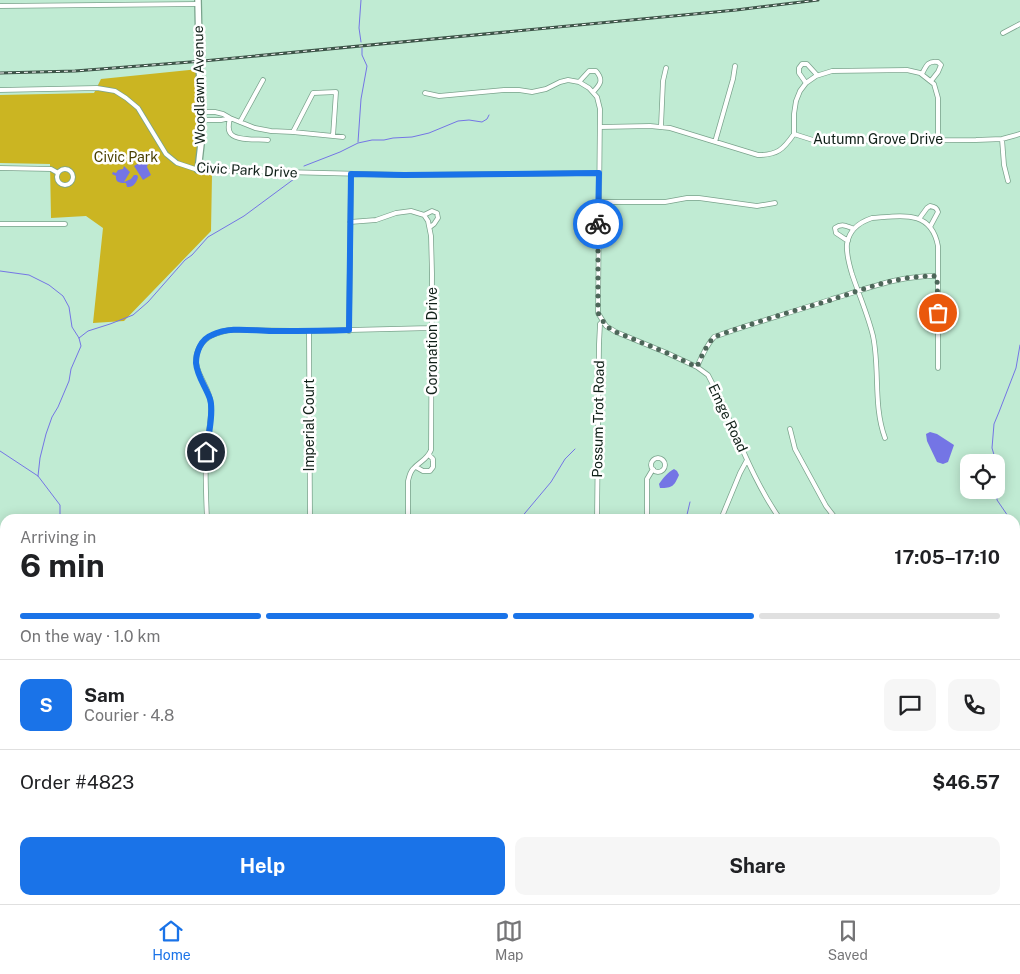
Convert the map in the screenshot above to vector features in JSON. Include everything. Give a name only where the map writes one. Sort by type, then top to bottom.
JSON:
[{"type":"street","points":[[0,6],[198,2]]},
{"type":"street","name":"Woodlawn Avenue","points":[[198,2],[201,144],[198,170]]},
{"type":"street","points":[[1003,33],[1020,24]]},
{"type":"street","points":[[922,74],[929,63],[932,61],[938,62],[940,65],[938,72],[931,82]]},
{"type":"street","points":[[806,83],[799,73],[798,68],[802,64],[807,64],[817,75]]},
{"type":"street","points":[[715,142],[735,66]]},
{"type":"street","points":[[661,126],[663,81],[666,68]]},
{"type":"street","points":[[794,134],[796,101],[806,83],[817,75],[846,70],[907,70],[922,74],[934,84],[938,98],[938,140]]},
{"type":"street","points":[[579,82],[589,71],[596,71],[600,75],[601,81],[600,85],[593,92]]},
{"type":"street","points":[[240,122],[263,80]]},
{"type":"street","points":[[425,93],[439,96],[504,90],[532,92],[546,89],[568,80],[579,82],[590,88],[597,97],[600,109],[598,313],[603,321]]},
{"type":"street","name":"Civic Park Drive","points":[[0,90],[97,88],[115,91],[138,108],[166,154],[177,163],[198,170],[351,174]]},
{"type":"street","points":[[293,132],[313,93],[336,92],[333,136]]},
{"type":"street","points":[[200,112],[223,114],[255,128],[271,131],[343,137]]},
{"type":"street","points":[[200,120],[230,118]]},
{"type":"street","points":[[230,118],[228,128],[231,134],[238,138],[268,140]]},
{"type":"street","name":"Autumn Grove Drive","points":[[600,127],[661,126],[758,156],[769,155],[782,149],[794,134],[816,141],[1002,139],[1020,134]]},
{"type":"street","points":[[1002,139],[1004,165],[1008,181]]},
{"type":"street","points":[[0,168],[52,169],[58,173]]},
{"type":"street","points":[[62,169],[68,169],[72,172],[72,180],[69,184],[61,184],[57,178],[58,173],[62,169]]},
{"type":"street","points":[[349,330],[351,174],[599,173]]},
{"type":"street","points":[[599,202],[665,202],[687,198],[757,206],[775,202]]},
{"type":"street","points":[[919,219],[927,208],[930,206],[935,207],[938,212],[930,227]]},
{"type":"street","name":"Coronation Drive","points":[[350,222],[376,220],[396,213],[411,211],[424,215],[430,227],[432,273],[432,437],[429,455],[433,466],[430,471],[423,471],[416,467]]},
{"type":"street","name":"Coronation Drive","points":[[424,215],[432,211],[437,213],[438,218],[430,227]]},
{"type":"street","points":[[885,438],[881,426],[876,353],[872,333],[849,263],[847,250],[848,241],[854,229],[861,223],[872,218],[912,216],[926,223],[936,238],[938,246],[938,368]]},
{"type":"street","points":[[0,224],[65,224]]},
{"type":"street","points":[[848,241],[836,233],[836,228],[842,225],[854,229]]},
{"type":"street","points":[[697,367],[708,343],[714,337],[900,279],[937,276]]},
{"type":"street","name":"Emge Road","points":[[603,321],[606,326],[616,332],[697,367],[708,375],[747,460],[777,514]]},
{"type":"street","name":"Possum Trot Road","points":[[597,514],[598,344],[600,324],[603,321]]},
{"type":"street","points":[[207,514],[206,452],[211,418],[211,401],[196,362],[198,350],[205,339],[210,335],[229,330],[309,331],[431,328]]},
{"type":"street","name":"Imperial Court","points":[[309,331],[310,514]]},
{"type":"street","points":[[790,429],[795,449],[832,514]]},
{"type":"street","points":[[408,514],[408,481],[413,469],[429,455]]},
{"type":"street","points":[[723,514],[740,472],[747,460]]},
{"type":"street","points":[[647,514],[647,479],[653,469]]},
{"type":"green space","name":"Civic Park","points":[[199,69],[200,158],[197,173],[212,175],[211,231],[124,321],[93,323],[103,228],[86,216],[51,218],[50,164],[0,163],[0,95],[94,93],[101,79]]},
{"type":"shaded area","points":[[143,159],[148,164],[147,167],[151,175],[143,180],[134,166]]},
{"type":"shaded area","points":[[124,166],[130,172],[124,182],[131,179],[134,175],[138,177],[136,183],[131,187],[127,187],[126,183],[117,181],[116,176],[112,174],[123,169]]},
{"type":"shaded area","points":[[930,432],[937,434],[954,445],[948,462],[943,464],[937,462],[927,441],[926,434]]},
{"type":"shaded area","points":[[674,469],[679,475],[674,484],[668,488],[660,488],[659,484]]},
{"type":"waterway","points":[[361,0],[359,28],[361,42]]},
{"type":"waterway","points":[[358,142],[361,99],[367,66],[362,55],[362,48]]},
{"type":"waterway","points":[[304,166],[358,143],[412,137],[429,133],[458,121],[482,122],[489,115]]},
{"type":"waterway","points":[[79,338],[88,331],[133,315],[148,302],[208,237],[244,216],[294,179]]},
{"type":"waterway","points":[[0,271],[29,275],[49,285],[63,296],[69,307],[72,327],[79,338],[81,346],[71,369],[69,381],[46,434],[38,476]]},
{"type":"waterway","points":[[1007,514],[997,500],[997,465],[992,448],[994,424],[1016,368],[1020,345]]},
{"type":"waterway","points":[[524,514],[551,482],[565,459],[575,449]]},
{"type":"waterway","points":[[0,451],[38,476],[60,505],[60,514]]},
{"type":"waterway","points":[[687,514],[690,502]]},
{"type":"railway","points":[[0,73],[75,71],[203,61],[736,10],[818,0]]},
{"type":"way so far","points":[[598,224],[598,313],[606,326],[697,367],[708,343],[714,337],[900,279],[937,276],[938,313]]},
{"type":"route","points":[[206,452],[211,418],[211,401],[196,362],[198,350],[205,339],[210,335],[229,330],[349,330],[351,174],[599,173],[598,224]]}]
